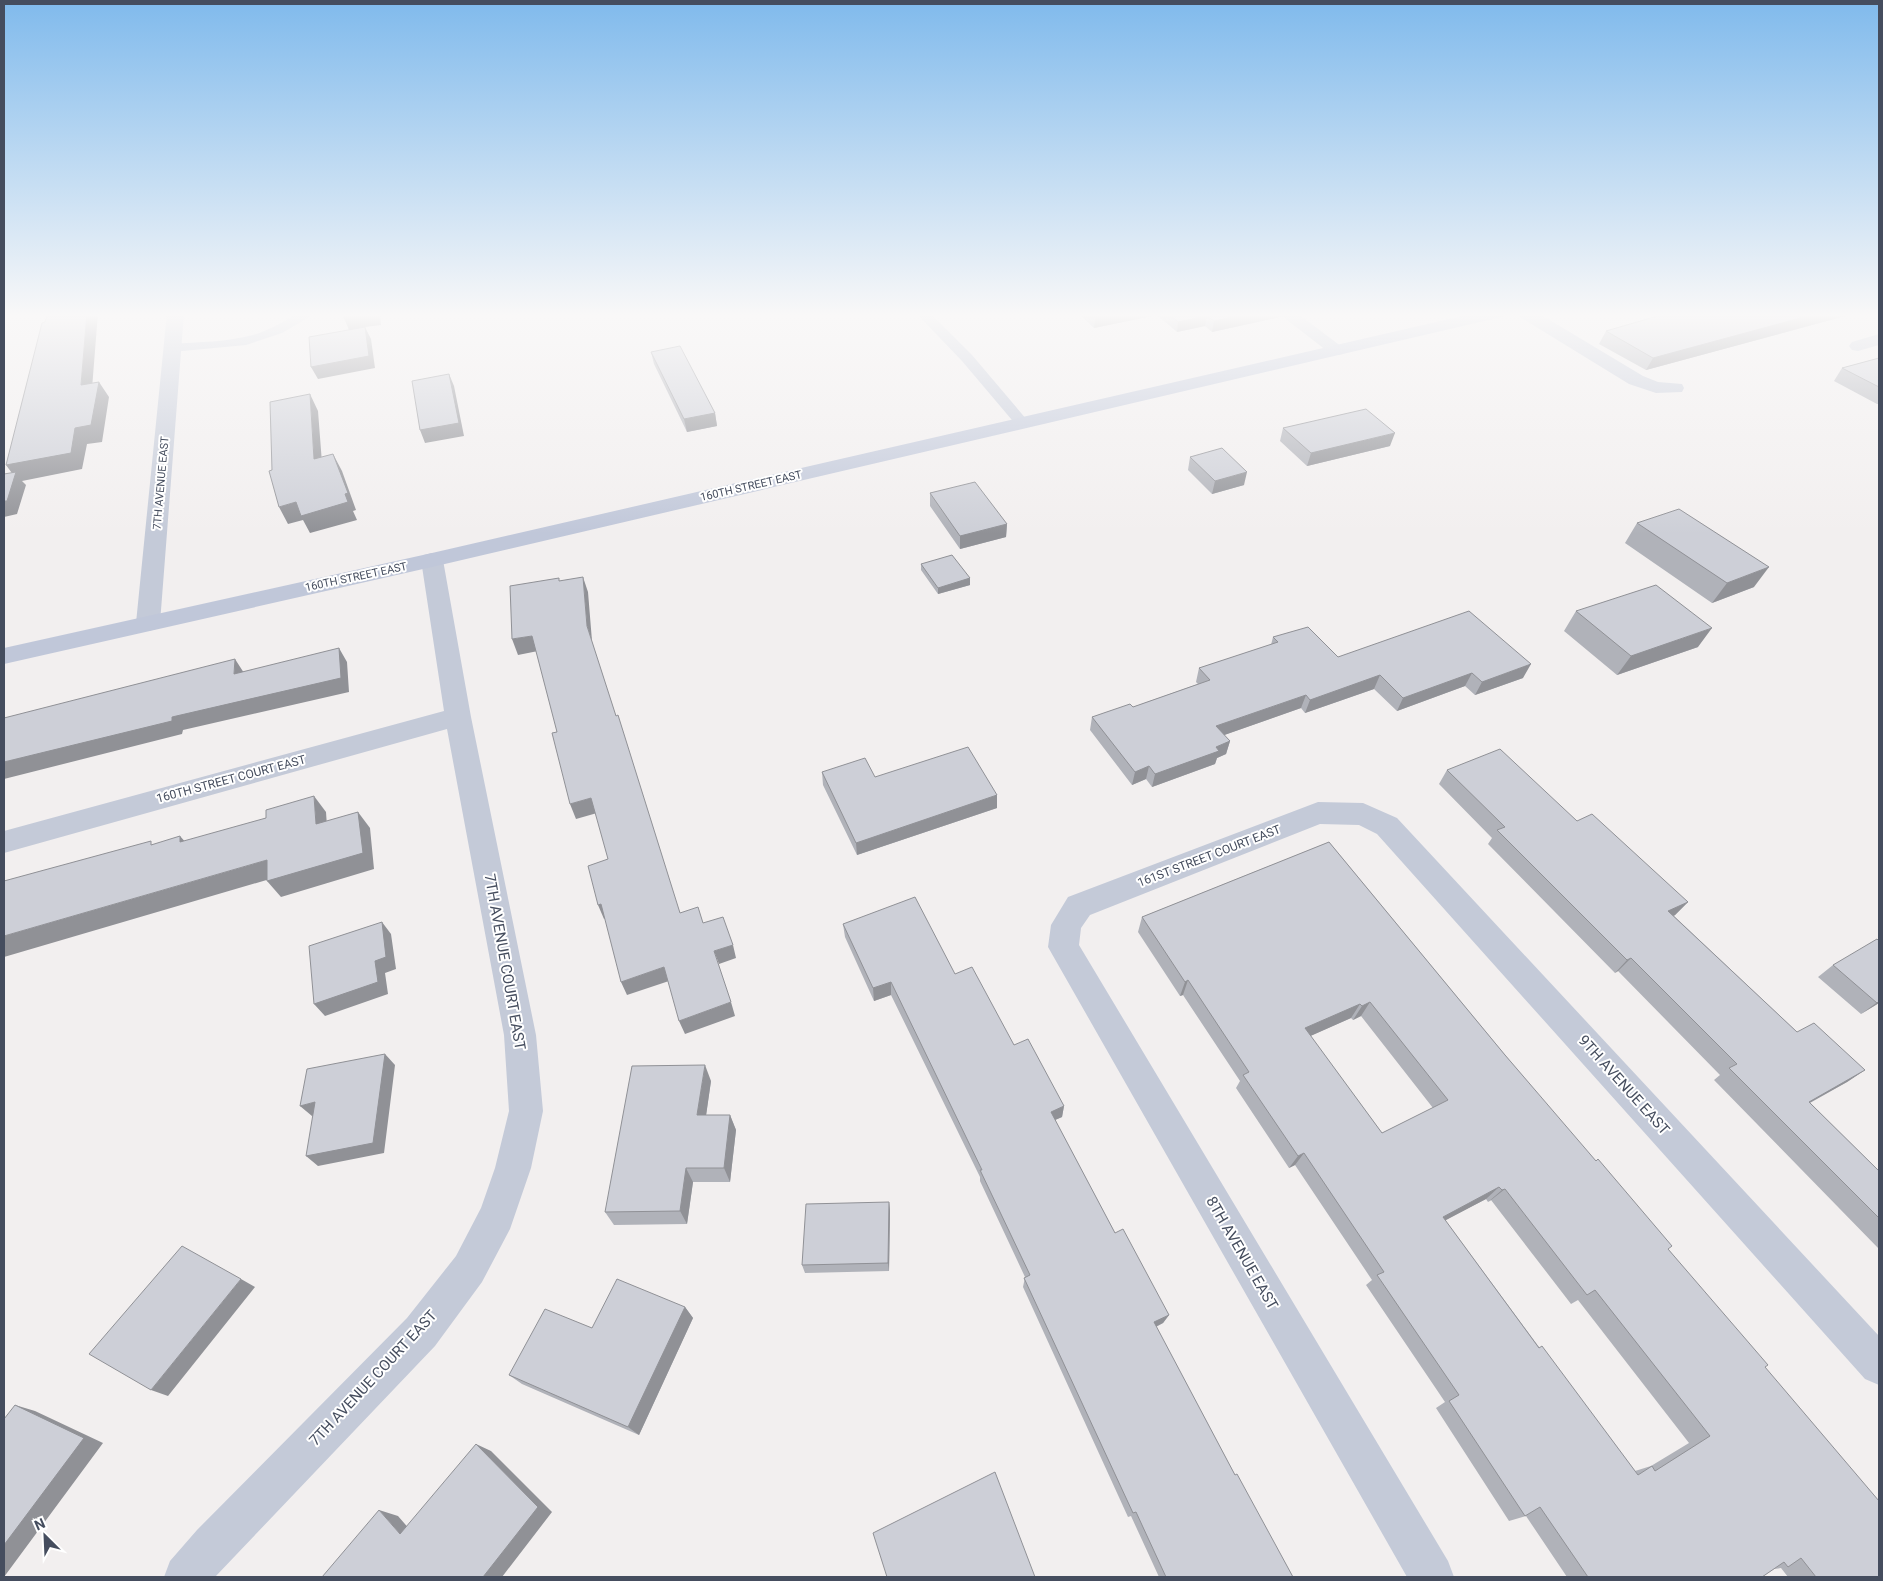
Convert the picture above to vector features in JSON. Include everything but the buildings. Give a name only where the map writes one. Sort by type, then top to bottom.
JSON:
[{"type":"street","name":"7TH AVENUE EAST","points":[[148,623],[169,387]]},
{"type":"street","name":"160TH STREET EAST","points":[[4,656],[432,560],[1178,387]]},
{"type":"street","points":[[1655,387],[1675,388]]},
{"type":"street","name":"7TH AVENUE COURT EAST","points":[[186,1577],[213,1546],[421,1332],[469,1268],[497,1216],[513,1168],[526,1111],[520,1035],[458,717],[432,560]]},
{"type":"street","name":"160TH STREET COURT EAST","points":[[4,842],[458,717]]},
{"type":"street","name":"161ST STREET COURT EAST","points":[[1066,925],[1079,906],[1318,813],[1363,814]]},
{"type":"street","name":"9TH AVENUE EAST","points":[[1363,814],[1387,826],[1879,1364]]},
{"type":"street","name":"8TH AVENUE EAST","points":[[1066,925],[1063,947],[1432,1577]]},
{"type":"lane","points":[[991,387],[1022,423]]}]
